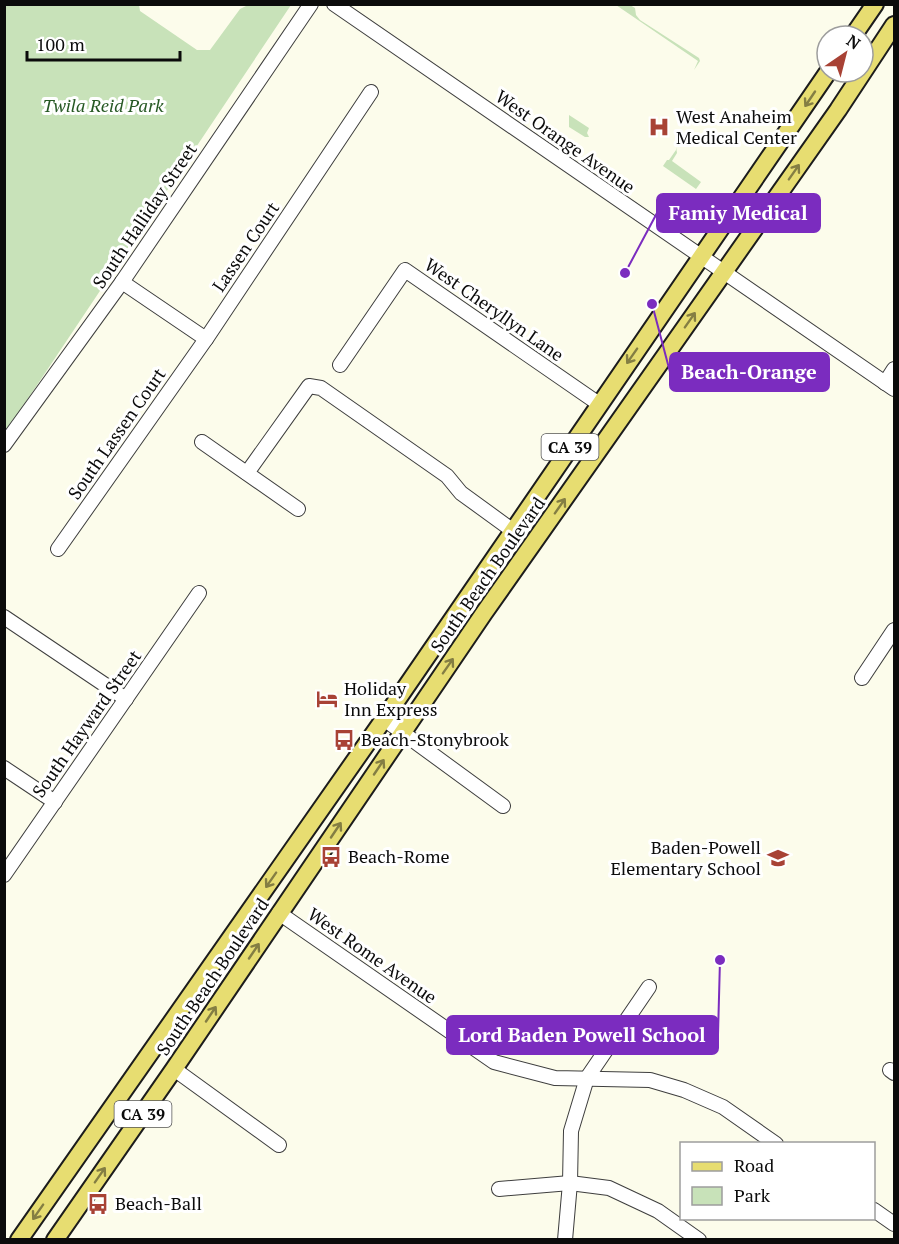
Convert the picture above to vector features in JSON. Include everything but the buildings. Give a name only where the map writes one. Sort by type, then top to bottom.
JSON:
[{"type":"main road","points":[[861,24],[874,4]]},
{"type":"main road","name":"South Beach Boulevard","points":[[55,1239],[174,1069],[403,732],[838,110],[894,25]]},
{"type":"main road","name":"South Beach Boulevard","points":[[19,1239],[384,719],[820,84]]},
{"type":"street","name":"South Halliday Street","points":[[4,445],[122,282],[311,4]]},
{"type":"street","name":"West Orange Avenue","points":[[334,4],[890,386]]},
{"type":"street","name":"Lassen Court","points":[[206,339],[371,92]]},
{"type":"street","name":"West Cheryllyn Lane","points":[[340,366],[405,270],[599,404]]},
{"type":"street","points":[[122,282],[206,339]]},
{"type":"street","name":"South Lassen Court","points":[[58,549],[206,339]]},
{"type":"street","points":[[890,386],[894,369]]},
{"type":"street","points":[[247,473],[309,386],[321,388],[447,476],[461,493],[512,530]]},
{"type":"street","points":[[202,442],[298,509]]},
{"type":"street","name":"South Hayward Street","points":[[4,875],[199,594]]},
{"type":"street","points":[[4,617],[126,699]]},
{"type":"street","points":[[862,678],[894,630]]},
{"type":"street","points":[[384,719],[503,806]]},
{"type":"street","points":[[4,768],[55,802]]},
{"type":"street","name":"West Rome Avenue","points":[[279,913],[494,1062],[555,1078],[650,1080],[684,1090],[723,1107],[775,1142]]},
{"type":"street","points":[[565,1239],[570,1183],[571,1131],[587,1078],[649,987]]},
{"type":"street","points":[[174,1069],[279,1145]]},
{"type":"street","points":[[499,1189],[570,1183],[609,1188],[658,1211],[699,1239]]},
{"type":"street","points":[[875,1211],[894,1224]]},
{"type":"green space","name":"Twila Reid Park","points":[[5,4],[139,5],[140,11],[197,50],[210,50],[240,9],[248,5],[291,5],[5,433]]},
{"type":"green space","points":[[616,5],[630,5],[635,8],[640,20],[699,58],[700,61],[694,70],[698,61]]},
{"type":"green space","points":[[569,115],[589,128],[587,133],[589,137],[569,127]]},
{"type":"green space","points":[[676,147],[677,153],[672,161],[701,182],[696,189],[663,166]]},
{"type":"place","name":"West Anaheim Medical Center","points":[[659,127]]},
{"type":"place","name":"Famiy Medical","points":[[625,273]]},
{"type":"place","name":"Beach-Orange","points":[[652,304]]},
{"type":"place","name":"Holiday Inn Express","points":[[327,699]]},
{"type":"place","name":"Beach-Stonybrook","points":[[344,740]]},
{"type":"place","name":"Beach-Rome","points":[[331,857]]},
{"type":"place","name":"Baden-Powell Elementary School","points":[[778,858]]},
{"type":"place","name":"Lord Baden Powell School","points":[[720,960]]},
{"type":"place","name":"Beach-Ball","points":[[98,1204]]}]
